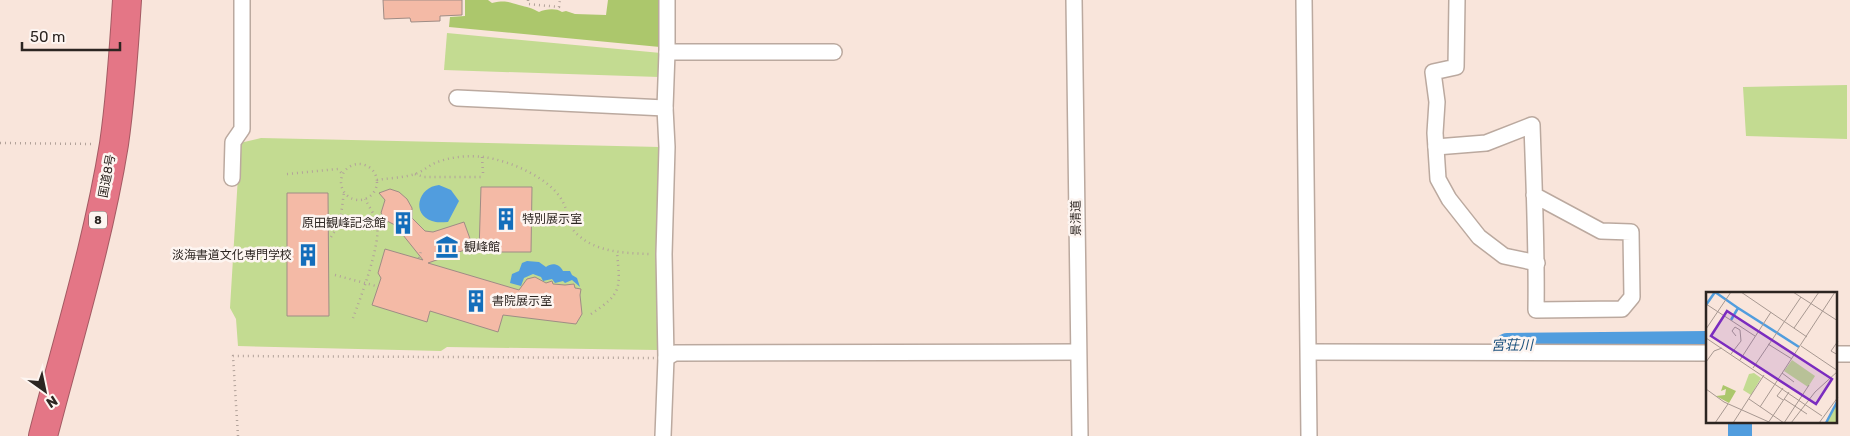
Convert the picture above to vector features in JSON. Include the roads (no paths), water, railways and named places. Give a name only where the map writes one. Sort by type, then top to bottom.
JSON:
[{"type":"highway","name":"国道8号","points":[[43,436],[97,226],[114,144],[123,66],[127,0]]},
{"type":"street","points":[[232,178],[234,142],[242,129],[242,0]]},
{"type":"street","points":[[663,436],[666,358],[664,254],[667,147],[665,108],[667,0]]},
{"type":"street","name":"景清道","points":[[1074,0],[1080,436]]},
{"type":"street","points":[[1304,0],[1309,436]]},
{"type":"street","points":[[1457,0],[1456,67],[1433,72],[1437,102],[1436,147],[1438,179],[1449,200],[1479,237],[1504,256],[1537,263]]},
{"type":"street","points":[[667,52],[834,52]]},
{"type":"street","points":[[457,98],[665,108]]},
{"type":"street","points":[[1436,147],[1486,143],[1532,125],[1534,195],[1537,263],[1536,310],[1622,309],[1632,297],[1631,232],[1601,231],[1534,195]]},
{"type":"street","points":[[666,358],[676,353],[1078,352]]},
{"type":"street","points":[[1309,352],[1706,353]]},
{"type":"water","points":[[439,185],[451,190],[459,201],[448,222],[432,221],[425,218],[419,207],[422,195],[426,190]]},
{"type":"water","points":[[527,261],[539,262],[546,267],[556,264],[563,271],[570,271],[577,278],[580,287],[572,280],[565,283],[563,281],[555,283],[552,279],[543,281],[541,277],[533,274],[524,278],[521,286],[510,283],[512,274],[519,271],[522,263]]},
{"type":"waterway","name":"宮荘川","points":[[1507,345],[1706,343]]},
{"type":"waterway","name":"宮荘川","points":[[1740,424],[1740,436]]},
{"type":"place","name":"特別展示室","points":[[506,219]]},
{"type":"place","name":"原田観峰記念館","points":[[403,223]]},
{"type":"place","name":"観峰館","points":[[447,247]]},
{"type":"place","name":"淡海書道文化専門学校","points":[[308,255]]},
{"type":"place","name":"書院展示室","points":[[476,301]]}]
